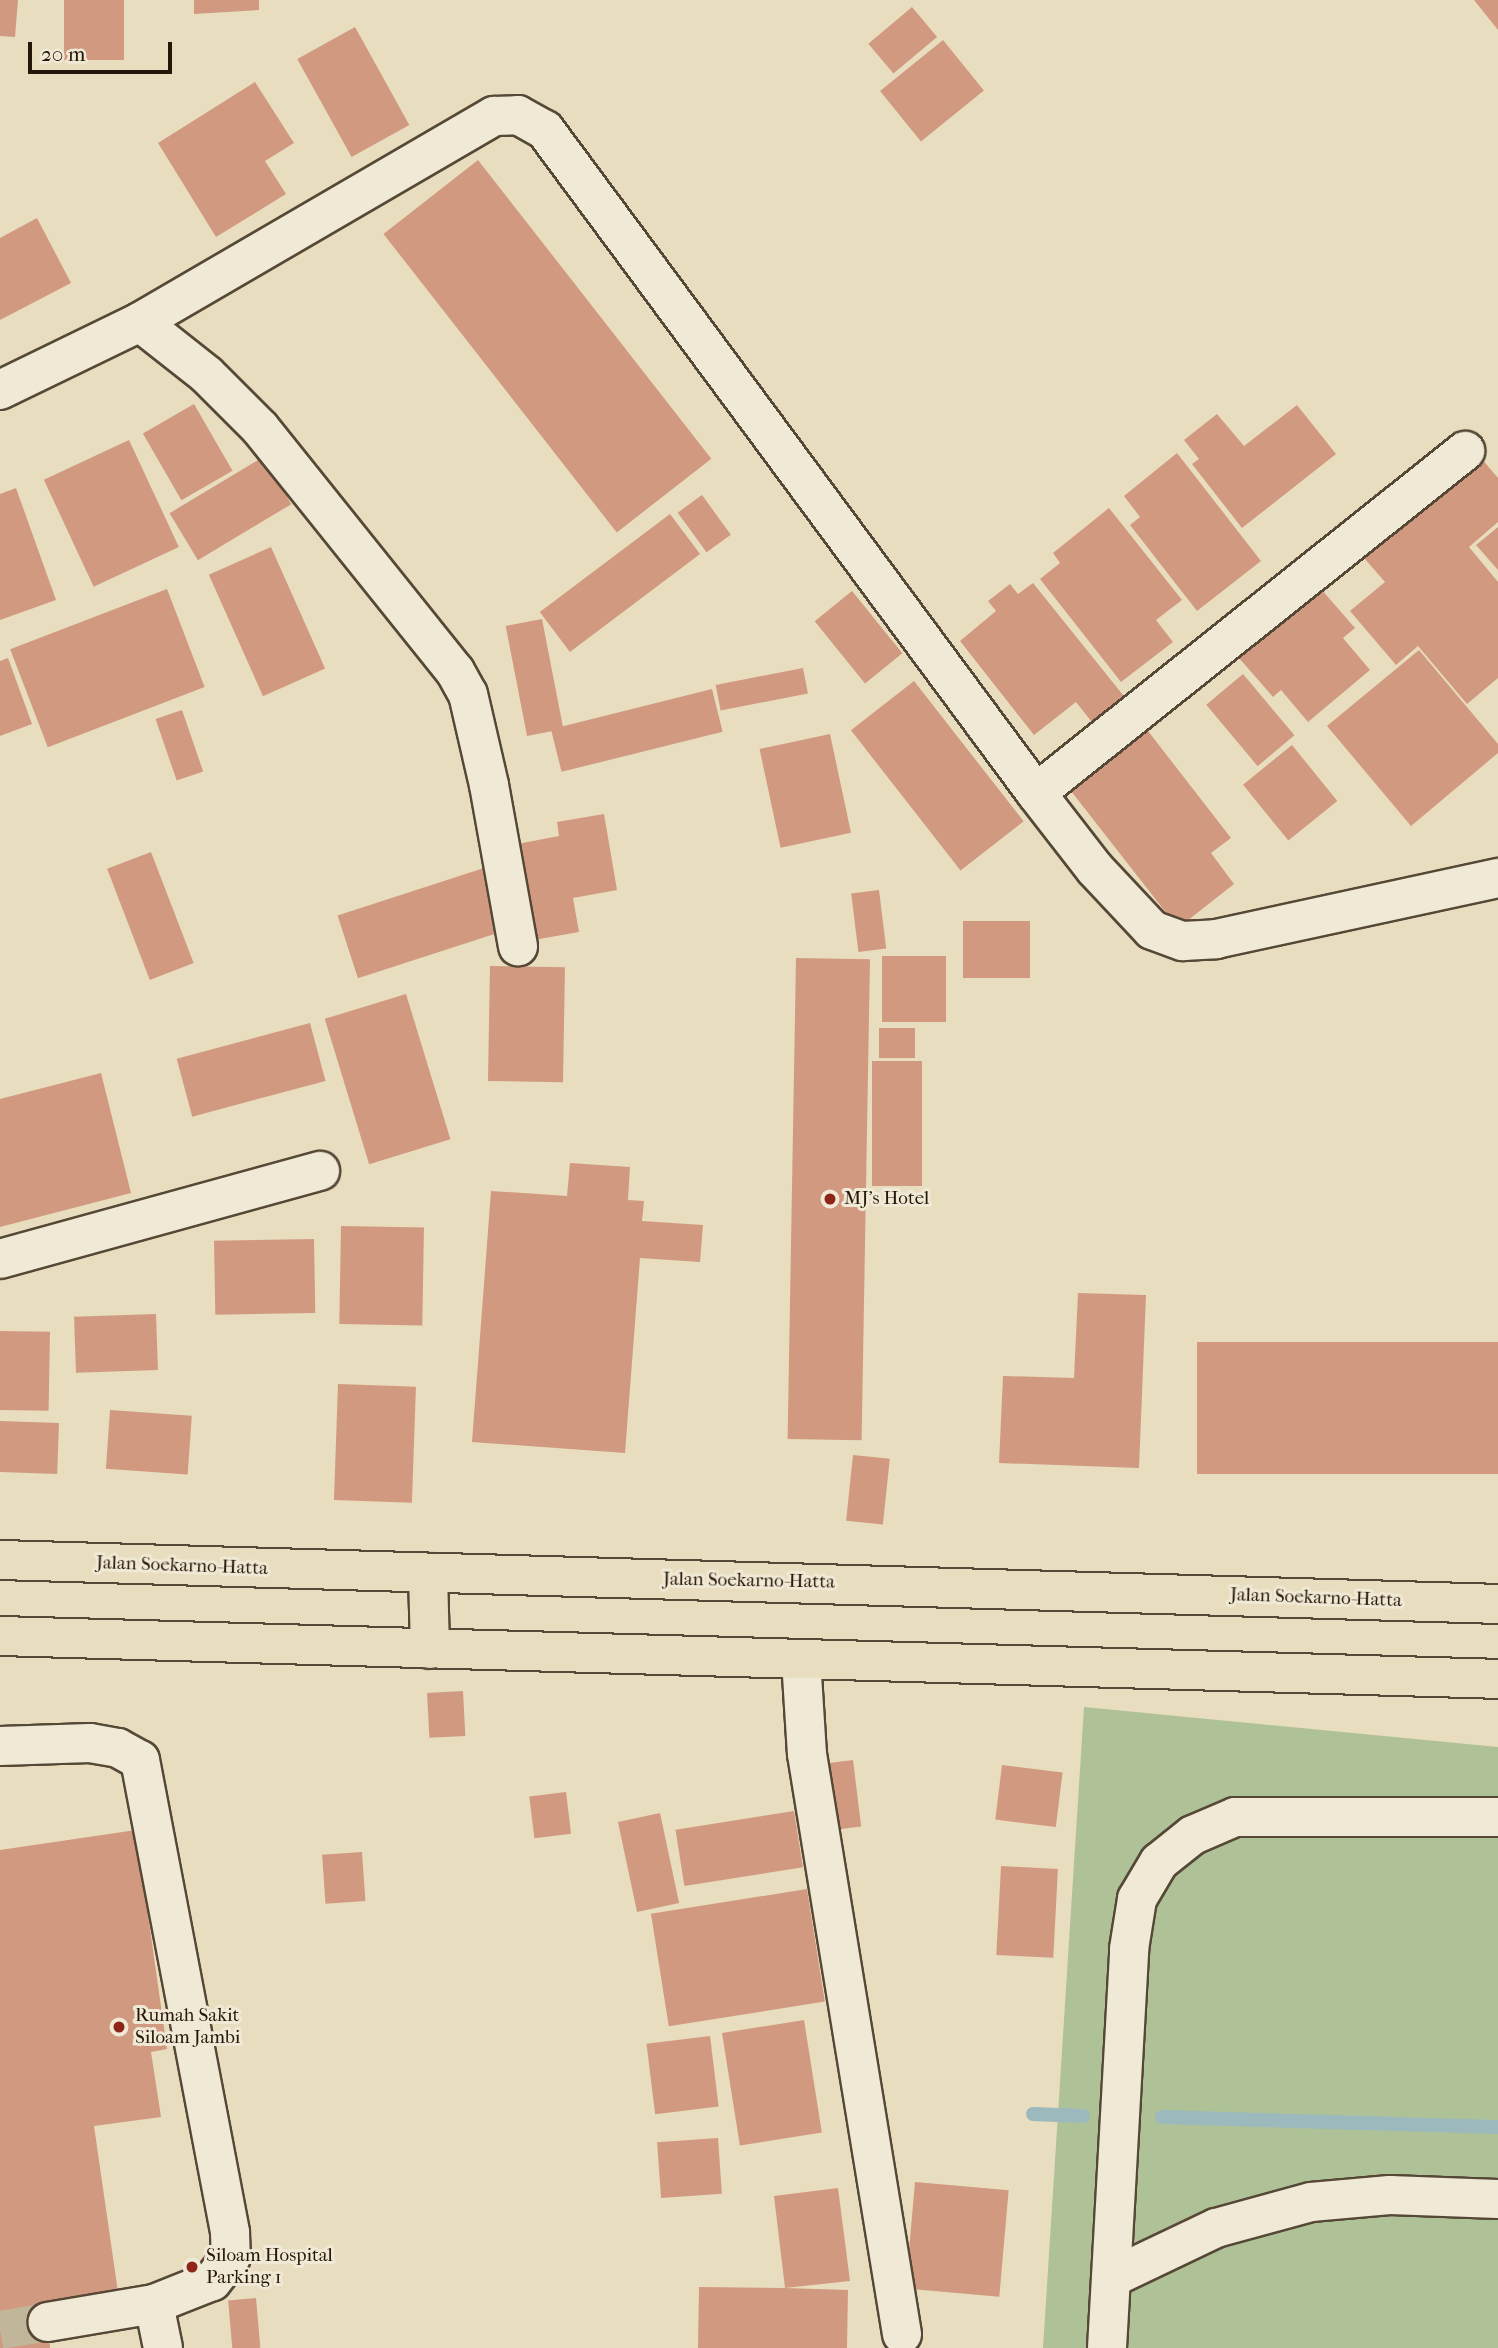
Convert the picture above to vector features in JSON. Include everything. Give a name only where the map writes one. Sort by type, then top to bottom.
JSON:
[{"type":"highway","name":"Jalan Soekarno-Hatta","points":[[0,1560],[1498,1604]]},
{"type":"highway","points":[[428,1573],[430,1649]]},
{"type":"highway","points":[[0,1636],[1498,1679]]},
{"type":"street","points":[[0,390],[140,322],[441,144],[494,116],[518,115],[545,130],[1036,793],[1131,911],[1152,930],[1183,941],[1216,939],[1498,878]]},
{"type":"street","points":[[140,322],[207,375],[260,428],[455,671],[468,694],[489,785],[518,946]]},
{"type":"street","points":[[1036,793],[1465,451]]},
{"type":"street","points":[[0,1259],[320,1171]]},
{"type":"street","points":[[802,1659],[807,1755],[902,2334]]},
{"type":"street","points":[[0,1746],[90,1744],[118,1748],[140,1760],[231,2257],[212,2281],[154,2304],[48,2322]]},
{"type":"street","points":[[1107,2348],[1129,1949],[1136,1899],[1159,1862],[1193,1835],[1235,1817],[1498,1817]]},
{"type":"street","points":[[1111,2278],[1216,2228],[1311,2202],[1390,2195],[1498,2199]]},
{"type":"street","points":[[154,2304],[163,2348]]},
{"type":"green space","points":[[1084,1707],[1498,1747],[1498,2348],[1043,2348]]},
{"type":"building","points":[[0,0],[18,0],[15,37],[0,36]]},
{"type":"building","points":[[64,0],[124,0],[124,60],[64,60]]},
{"type":"building","points":[[194,0],[259,0],[259,10],[194,14]]},
{"type":"building","points":[[1474,0],[1498,0],[1498,30]]},
{"type":"building","points":[[912,7],[937,37],[893,74],[868,44]]},
{"type":"building","points":[[355,27],[409,125],[352,157],[297,59]]},
{"type":"building","points":[[943,40],[984,91],[921,141],[880,91]]},
{"type":"building","points":[[255,82],[294,143],[265,161],[286,194],[216,237],[158,143]]},
{"type":"building","points":[[478,160],[711,459],[617,533],[383,234]]},
{"type":"building","points":[[37,218],[71,283],[0,320],[0,238]]},
{"type":"building","points":[[194,404],[233,471],[181,500],[143,434]]},
{"type":"building","points":[[1297,405],[1336,454],[1242,528],[1192,464],[1199,459],[1184,440],[1217,414],[1244,446]]},
{"type":"building","points":[[129,440],[179,547],[94,587],[44,480]]},
{"type":"building","points":[[1177,453],[1261,561],[1197,611],[1130,525],[1140,517],[1124,496]]},
{"type":"building","points":[[263,457],[291,504],[198,560],[170,513]]},
{"type":"building","points":[[1481,458],[1498,478],[1498,522],[1469,547],[1498,582],[1498,678],[1467,704],[1418,646],[1396,665],[1350,611],[1385,582],[1364,558]]},
{"type":"building","points":[[16,488],[56,600],[0,620],[0,494]]},
{"type":"building","points":[[702,495],[731,535],[707,552],[678,513]]},
{"type":"building","points":[[1109,508],[1182,600],[1156,620],[1173,642],[1121,682],[1040,579],[1060,563],[1053,553]]},
{"type":"building","points":[[670,514],[700,554],[570,652],[540,612]]},
{"type":"building","points":[[1498,527],[1498,570],[1476,545]]},
{"type":"building","points":[[271,547],[325,669],[263,696],[209,575]]},
{"type":"building","points":[[1033,583],[1127,700],[1095,726],[1076,702],[1034,735],[960,641],[996,611],[988,601],[1010,584],[1018,594]]},
{"type":"building","points":[[167,589],[205,687],[48,747],[10,649]]},
{"type":"building","points":[[1321,589],[1355,628],[1343,638],[1370,670],[1308,722],[1281,690],[1273,697],[1239,658]]},
{"type":"building","points":[[852,591],[902,653],[865,683],[815,621]]},
{"type":"building","points":[[542,619],[563,729],[527,736],[506,626]]},
{"type":"building","points":[[1419,650],[1498,744],[1498,753],[1411,826],[1327,726]]},
{"type":"building","points":[[8,658],[32,724],[0,736],[0,661]]},
{"type":"building","points":[[803,668],[808,694],[721,711],[716,685]]},
{"type":"building","points":[[1243,674],[1294,735],[1258,766],[1206,705]]},
{"type":"building","points":[[914,681],[1024,821],[961,871],[851,730]]},
{"type":"building","points":[[712,689],[723,732],[562,772],[551,729]]},
{"type":"building","points":[[182,710],[203,771],[177,781],[156,719]]},
{"type":"building","points":[[1148,731],[1231,838],[1211,853],[1234,884],[1178,928],[1071,791]]},
{"type":"building","points":[[830,734],[851,833],[781,848],[760,749]]},
{"type":"building","points":[[1292,745],[1337,801],[1288,841],[1243,785]]},
{"type":"building","points":[[604,814],[617,890],[573,898],[579,932],[528,941],[512,845],[559,836],[557,822]]},
{"type":"building","points":[[151,852],[194,963],[150,980],[107,869]]},
{"type":"building","points":[[484,868],[504,931],[358,978],[338,916]]},
{"type":"building","points":[[879,890],[886,949],[858,952],[851,893]]},
{"type":"building","points":[[963,921],[1030,921],[1030,978],[963,978]]},
{"type":"building","points":[[882,956],[946,956],[946,1022],[882,1022]]},
{"type":"building","name":"MJ's Hotel","points":[[796,958],[870,959],[862,1440],[788,1439]]},
{"type":"building","points":[[490,966],[565,967],[563,1082],[488,1081]]},
{"type":"building","points":[[406,994],[450,1139],[369,1164],[325,1019]]},
{"type":"building","points":[[310,1023],[326,1081],[192,1117],[177,1059]]},
{"type":"building","points":[[879,1028],[915,1028],[915,1058],[879,1058]]},
{"type":"building","points":[[872,1061],[922,1061],[922,1186],[872,1186]]},
{"type":"building","points":[[101,1073],[131,1193],[0,1227],[0,1099]]},
{"type":"building","points":[[570,1163],[630,1167],[628,1200],[644,1201],[642,1221],[703,1225],[700,1262],[640,1258],[625,1453],[472,1442],[491,1191],[567,1196]]},
{"type":"building","points":[[341,1226],[424,1227],[422,1325],[339,1324]]},
{"type":"building","points":[[314,1239],[315,1313],[215,1315],[214,1241]]},
{"type":"building","points":[[1078,1293],[1146,1295],[1139,1468],[999,1463],[1003,1376],[1074,1378]]},
{"type":"building","points":[[156,1314],[158,1370],[76,1373],[74,1317]]},
{"type":"building","points":[[0,1331],[50,1332],[49,1411],[0,1410]]},
{"type":"building","points":[[1197,1342],[1498,1342],[1498,1474],[1197,1474]]},
{"type":"building","points":[[338,1384],[416,1387],[412,1503],[334,1500]]},
{"type":"building","points":[[110,1410],[192,1416],[188,1475],[106,1469]]},
{"type":"building","points":[[0,1421],[59,1423],[57,1474],[0,1472]]},
{"type":"building","points":[[853,1455],[890,1459],[883,1525],[846,1521]]},
{"type":"building","points":[[463,1691],[465,1736],[429,1738],[427,1693]]},
{"type":"building","points":[[853,1760],[861,1827],[827,1831],[819,1764]]},
{"type":"building","points":[[1002,1765],[1063,1772],[1056,1827],[995,1820]]},
{"type":"building","points":[[566,1792],[571,1834],[534,1838],[529,1797]]},
{"type":"building","points":[[794,1811],[803,1867],[684,1886],[675,1830]]},
{"type":"building","points":[[660,1813],[679,1903],[637,1912],[618,1822]]},
{"type":"building","points":[[136,1830],[167,2049],[151,2052],[161,2117],[94,2126],[118,2292],[47,2303],[50,2348],[0,2348],[0,1850]]},
{"type":"building","points":[[362,1852],[365,1901],[326,1904],[322,1855]]},
{"type":"building","points":[[1001,1866],[1058,1869],[1053,1958],[996,1955]]},
{"type":"building","points":[[807,1889],[825,2002],[669,2026],[651,1914]]},
{"type":"building","points":[[804,2020],[822,2133],[740,2146],[722,2033]]},
{"type":"building","points":[[710,2036],[719,2106],[655,2114],[646,2044]]},
{"type":"building","points":[[718,2138],[722,2194],[661,2198],[657,2142]]},
{"type":"building","points":[[915,2182],[1009,2190],[999,2297],[906,2289]]},
{"type":"building","points":[[838,2188],[850,2281],[785,2288],[774,2196]]},
{"type":"building","points":[[699,2287],[848,2290],[847,2348],[698,2348]]},
{"type":"building","points":[[256,2298],[260,2348],[232,2348],[228,2300]]},
{"type":"waterway","points":[[1033,2114],[1083,2116]]},
{"type":"waterway","points":[[1162,2117],[1498,2127]]},
{"type":"tunnel","points":[[0,2330],[48,2322]]},
{"type":"place","name":"MJ's Hotel","points":[[830,1199]]},
{"type":"place","name":"Rumah Sakit Siloam Jambi","points":[[119,2027]]},
{"type":"place","name":"Siloam Hospital Parking 1","points":[[192,2267]]}]
